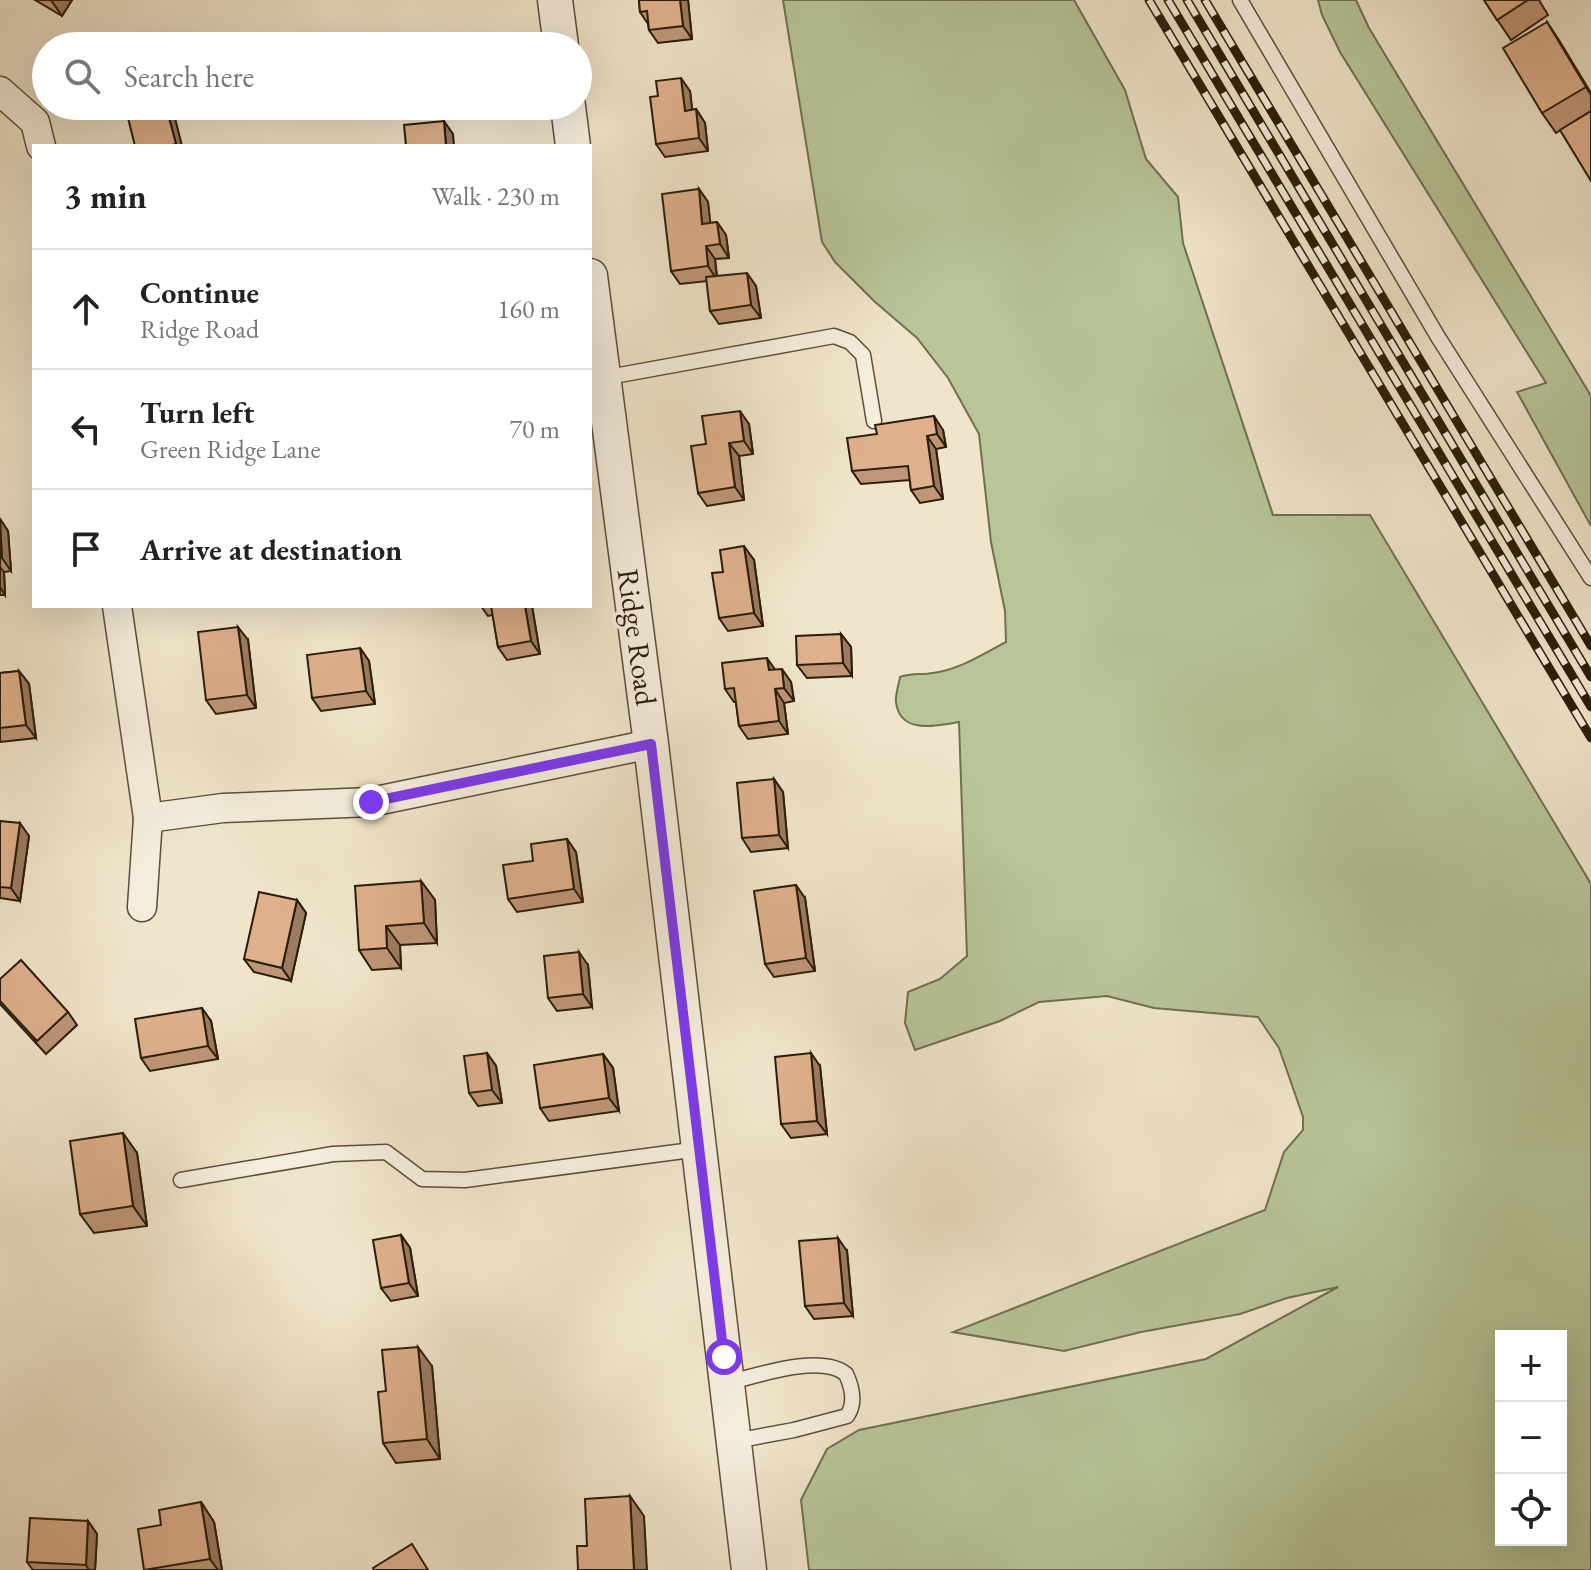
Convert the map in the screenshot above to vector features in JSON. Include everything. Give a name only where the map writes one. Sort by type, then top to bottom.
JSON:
[{"type":"street","points":[[555,0],[559,32]]},
{"type":"street","points":[[0,91],[32,119]]},
{"type":"street","points":[[33,120],[40,144]]},
{"type":"street","points":[[570,120],[573,144]]},
{"type":"street","name":"Ridge Road","points":[[592,292],[651,744],[749,1570]]},
{"type":"street","points":[[117,608],[148,818],[142,907]]},
{"type":"street","points":[[148,818],[223,808],[371,802],[651,744]]},
{"type":"lane","points":[[1240,0],[1438,337],[1591,578]]},
{"type":"lane","points":[[603,378],[834,336],[850,342],[863,355],[874,421]]},
{"type":"lane","points":[[181,1180],[333,1154],[386,1152],[422,1179],[465,1180],[699,1149]]},
{"type":"lane","points":[[727,1383],[815,1365],[832,1367],[846,1374],[853,1400],[847,1416],[805,1428],[734,1441]]},
{"type":"green space","points":[[783,0],[1074,0],[1125,90],[1146,159],[1178,197],[1183,243],[1273,515],[1370,515],[1591,884],[1591,1570],[809,1570],[801,1500],[827,1449],[859,1430],[1206,1359],[1338,1287],[1287,1298],[1240,1314],[1141,1332],[1064,1351],[953,1332],[1265,1210],[1284,1152],[1303,1130],[1303,1117],[1279,1048],[1258,1017],[1154,1008],[1107,996],[1039,1002],[1000,1021],[915,1050],[905,1023],[908,992],[940,979],[967,956],[959,722],[931,726],[912,724],[899,713],[897,690],[900,677],[952,669],[1006,642],[1005,611],[991,542],[979,434],[948,378],[917,338],[835,262],[822,242]]},
{"type":"green space","points":[[1318,0],[1356,0],[1369,28],[1591,396],[1591,526],[1517,392],[1546,383],[1340,52]]},
{"type":"building","points":[[639,0],[680,0],[683,26],[649,30],[647,11],[640,12]]},
{"type":"building","points":[[1484,0],[1528,0],[1497,20]]},
{"type":"building","points":[[1547,22],[1586,87],[1542,113],[1503,48]]},
{"type":"building","points":[[681,78],[685,111],[696,109],[699,138],[656,144],[650,97],[658,96],[656,81]]},
{"type":"building","points":[[1591,111],[1591,181],[1560,130]]},
{"type":"building","points":[[128,120],[170,120],[176,144],[134,144]]},
{"type":"building","points":[[444,121],[446,144],[406,144],[404,125]]},
{"type":"building","points":[[699,189],[702,224],[717,222],[720,244],[706,246],[708,266],[671,271],[662,194]]},
{"type":"building","points":[[747,273],[751,305],[710,311],[706,277]]},
{"type":"building","points":[[740,411],[744,441],[729,443],[735,487],[698,493],[691,446],[706,444],[702,416]]},
{"type":"building","points":[[934,416],[937,434],[927,436],[934,486],[911,490],[908,466],[852,471],[847,438],[877,434],[875,425]]},
{"type":"building","points":[[744,546],[754,613],[719,618],[712,573],[723,572],[720,550]]},
{"type":"building","points":[[491,608],[525,608],[531,641],[498,647]]},
{"type":"building","points":[[238,627],[247,695],[206,700],[198,632]]},
{"type":"building","points":[[841,634],[843,663],[797,665],[796,636]]},
{"type":"building","points":[[360,648],[366,691],[312,698],[307,655]]},
{"type":"building","points":[[767,658],[769,670],[782,669],[784,688],[775,689],[779,721],[739,726],[734,688],[725,689],[722,663]]},
{"type":"building","points":[[19,671],[26,725],[0,728],[0,673]]},
{"type":"building","points":[[774,779],[779,835],[742,838],[737,783]]},
{"type":"building","points":[[0,821],[20,823],[11,888],[0,887]]},
{"type":"building","points":[[567,839],[574,889],[508,899],[503,865],[533,861],[531,844]]},
{"type":"building","points":[[421,881],[424,923],[386,926],[387,948],[359,950],[355,886]]},
{"type":"building","points":[[796,885],[806,958],[765,964],[754,891]]},
{"type":"building","points":[[259,892],[297,900],[282,968],[244,959]]},
{"type":"building","points":[[579,952],[583,994],[548,998],[544,956]]},
{"type":"building","points":[[21,960],[68,1012],[37,1041],[0,1001],[0,979]]},
{"type":"building","points":[[202,1008],[208,1046],[141,1058],[135,1019]]},
{"type":"building","points":[[487,1053],[492,1090],[469,1093],[464,1056]]},
{"type":"building","points":[[811,1053],[817,1121],[781,1124],[775,1057]]},
{"type":"building","points":[[603,1054],[609,1098],[540,1108],[534,1065]]},
{"type":"building","points":[[123,1133],[133,1206],[80,1214],[70,1141]]},
{"type":"building","points":[[401,1235],[409,1283],[381,1288],[373,1240]]},
{"type":"building","points":[[838,1238],[844,1303],[805,1306],[799,1241]]},
{"type":"building","points":[[418,1347],[427,1439],[383,1443],[378,1392],[386,1391],[382,1350]]},
{"type":"building","points":[[630,1496],[634,1570],[578,1570],[577,1546],[587,1546],[585,1499]]},
{"type":"building","points":[[201,1502],[210,1559],[144,1570],[138,1529],[161,1525],[159,1510]]},
{"type":"building","points":[[30,1518],[88,1521],[86,1565],[27,1562]]},
{"type":"building","points":[[412,1544],[428,1570],[374,1570],[373,1568]]},
{"type":"railway","points":[[1149,0],[1591,738]]},
{"type":"railway","points":[[1168,0],[1591,707]]},
{"type":"railway","points":[[1187,0],[1591,677]]},
{"type":"railway","points":[[1205,0],[1591,646]]},
{"type":"route","points":[[371,802],[651,744],[724,1357]]}]
